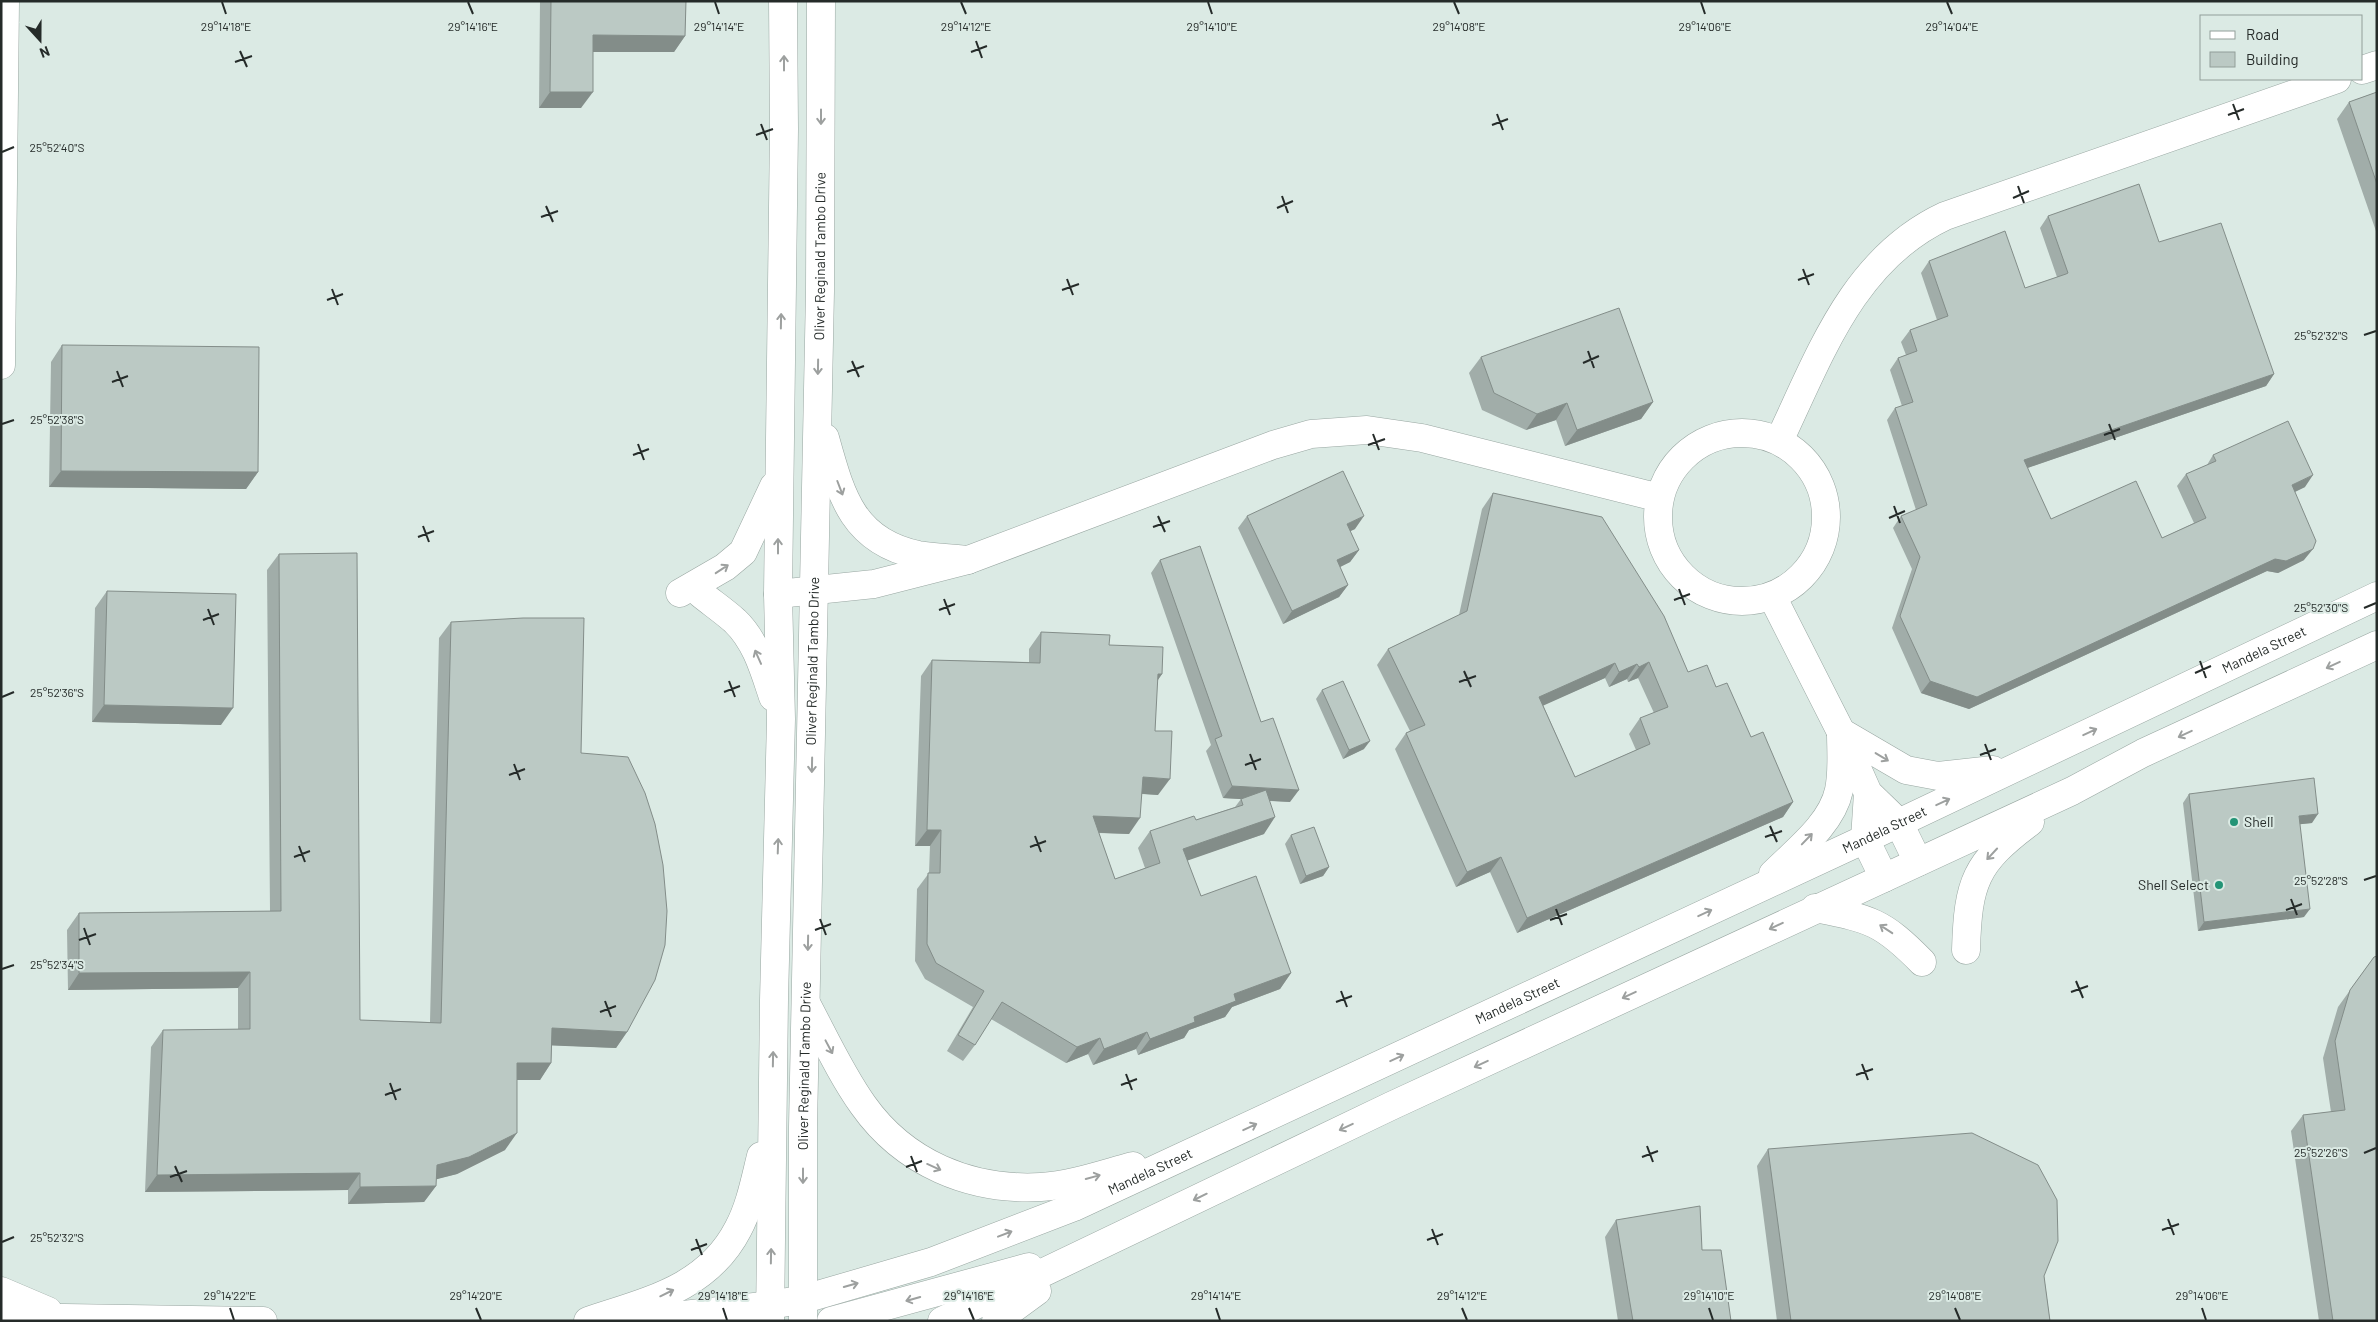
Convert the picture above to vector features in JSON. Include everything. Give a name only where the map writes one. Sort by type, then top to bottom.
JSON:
[{"type":"main road","points":[[1,366],[5,1]]},
{"type":"main road","points":[[770,1313],[781,719],[778,594],[784,1]]},
{"type":"main road","name":"Oliver Reginald Tambo Drive","points":[[805,1315],[803,1127],[820,281],[821,1]]},
{"type":"main road","points":[[2363,70],[2377,65]]},
{"type":"main road","points":[[1779,441],[1822,352],[1854,294],[1878,262],[1922,227],[1944,216],[2334,80]]},
{"type":"main road","points":[[817,408],[844,500],[862,527],[873,536],[919,555],[968,560]]},
{"type":"main road","points":[[778,594],[815,592],[899,579],[968,560],[1273,445],[1311,434],[1337,431],[1367,430],[1422,438],[1660,498]]},
{"type":"main road","points":[[1750,433],[1779,441],[1801,457],[1810,467],[1820,485],[1826,504],[1826,525],[1811,566],[1794,584],[1772,596],[1745,602],[1717,598],[1694,586],[1676,569],[1663,547],[1658,523],[1660,498],[1673,470],[1693,449],[1720,436],[1750,433]]},
{"type":"main road","points":[[779,474],[743,552],[691,594],[735,621],[746,633],[760,660],[781,719]]},
{"type":"main road","points":[[1772,596],[1840,732],[1868,793],[1899,823],[1918,862]]},
{"type":"main road","name":"Mandela Street","points":[[630,1321],[770,1313],[805,1315],[931,1262],[1074,1207],[1216,1143],[1761,886],[1866,839],[2377,596]]},
{"type":"main road","points":[[942,1321],[1252,1172],[1815,908],[1884,878],[2072,790],[2143,753],[2377,645]]},
{"type":"main road","points":[[1840,732],[1891,763],[1906,770],[1923,774],[1955,775],[2016,767]]},
{"type":"main road","points":[[1761,886],[1810,835],[1834,805],[1841,774],[1840,732]]},
{"type":"main road","points":[[1966,950],[1967,910],[1971,893],[1982,865],[2009,838],[2072,790]]},
{"type":"main road","points":[[1868,793],[1866,839],[1884,878]]},
{"type":"main road","points":[[1815,908],[1863,918],[1880,925],[1897,936],[1922,962]]},
{"type":"main road","points":[[806,1004],[863,1106],[900,1146],[936,1168],[985,1183],[1041,1187],[1073,1182],[1216,1143]]},
{"type":"main road","points":[[588,1321],[661,1297],[700,1276],[714,1263],[738,1230],[746,1213],[773,1108]]},
{"type":"main road","points":[[831,1321],[1095,1249]]},
{"type":"main road","points":[[996,1321],[1095,1249]]},
{"type":"main road","points":[[1,1291],[67,1319]]},
{"type":"main road","points":[[1,1317],[263,1321]]},
{"type":"building","points":[[551,1],[686,1],[685,36],[593,35],[593,92],[550,92]]},
{"type":"building","points":[[2377,92],[2377,184],[2349,102]]},
{"type":"building","points":[[2139,184],[2159,242],[2221,223],[2274,374],[2024,460],[2051,519],[2136,481],[2162,538],[2206,518],[2186,474],[2216,461],[2213,455],[2288,421],[2313,475],[2292,485],[2316,541],[2313,549],[2286,561],[2275,559],[1977,697],[1930,681],[1900,616],[1920,557],[1901,516],[1927,505],[1895,408],[1913,402],[1898,358],[1917,351],[1910,330],[1948,316],[1929,261],[2005,231],[2025,288],[2066,274],[2068,273],[2048,216]]},
{"type":"building","points":[[1619,308],[1653,402],[1577,430],[1567,403],[1537,414],[1494,393],[1481,357]]},
{"type":"building","points":[[62,345],[259,347],[258,472],[61,471]]},
{"type":"building","points":[[1343,471],[1364,516],[1347,524],[1359,550],[1337,560],[1348,585],[1292,611],[1247,516]]},
{"type":"building","points":[[1493,493],[1602,517],[1664,616],[1688,672],[1707,665],[1716,687],[1727,683],[1751,737],[1763,732],[1793,802],[1527,918],[1501,857],[1467,872],[1406,733],[1425,725],[1388,649],[1467,611]],"holes":[[[1649,662],[1668,707],[1640,718],[1650,744],[1575,777],[1539,697],[1615,663],[1619,672],[1637,664],[1639,667]]]},
{"type":"building","points":[[1200,546],[1261,722],[1273,718],[1299,790],[1232,786],[1215,739],[1222,736],[1160,560]]},
{"type":"building","points":[[357,553],[360,1020],[441,1023],[451,622],[523,618],[584,618],[581,753],[628,757],[645,793],[655,824],[663,865],[667,911],[665,945],[655,980],[627,1032],[552,1028],[551,1063],[517,1063],[517,1133],[469,1157],[437,1165],[436,1186],[360,1187],[360,1173],[157,1175],[163,1030],[250,1029],[250,972],[79,973],[79,913],[281,911],[279,554]]},
{"type":"building","points":[[107,591],[236,594],[233,708],[104,705]]},
{"type":"building","points":[[1041,632],[1110,635],[1109,645],[1163,647],[1162,674],[1158,674],[1155,731],[1172,731],[1170,779],[1143,777],[1140,818],[1093,816],[1115,879],[1160,863],[1150,831],[1194,816],[1196,820],[1243,805],[1241,799],[1266,790],[1275,817],[1183,849],[1201,896],[1256,876],[1291,973],[1234,994],[1236,1001],[1194,1017],[1195,1022],[1150,1039],[1147,1032],[1104,1049],[1100,1038],[1077,1047],[1002,1002],[975,1045],[958,1035],[984,991],[936,963],[927,944],[928,873],[940,873],[941,830],[927,830],[932,660],[1040,663]]},
{"type":"building","points":[[1343,681],[1370,741],[1349,750],[1322,690]]},
{"type":"building","points":[[2314,778],[2318,814],[2299,816],[2310,909],[2204,922],[2189,794]]},
{"type":"building","points":[[1314,827],[1329,867],[1306,876],[1291,835]]},
{"type":"building","points":[[2377,956],[2377,1321],[2333,1321],[2303,1115],[2345,1110],[2335,1041],[2350,990],[2374,957]]},
{"type":"building","points":[[1972,1133],[2038,1165],[2057,1200],[2058,1241],[2044,1276],[2050,1321],[1791,1321],[1768,1149]]},
{"type":"building","points":[[1700,1206],[1702,1250],[1721,1250],[1731,1321],[1633,1321],[1616,1220]]},
{"type":"place","name":"Shell","points":[[2234,822]]},
{"type":"place","name":"Shell Select","points":[[2219,885]]}]
